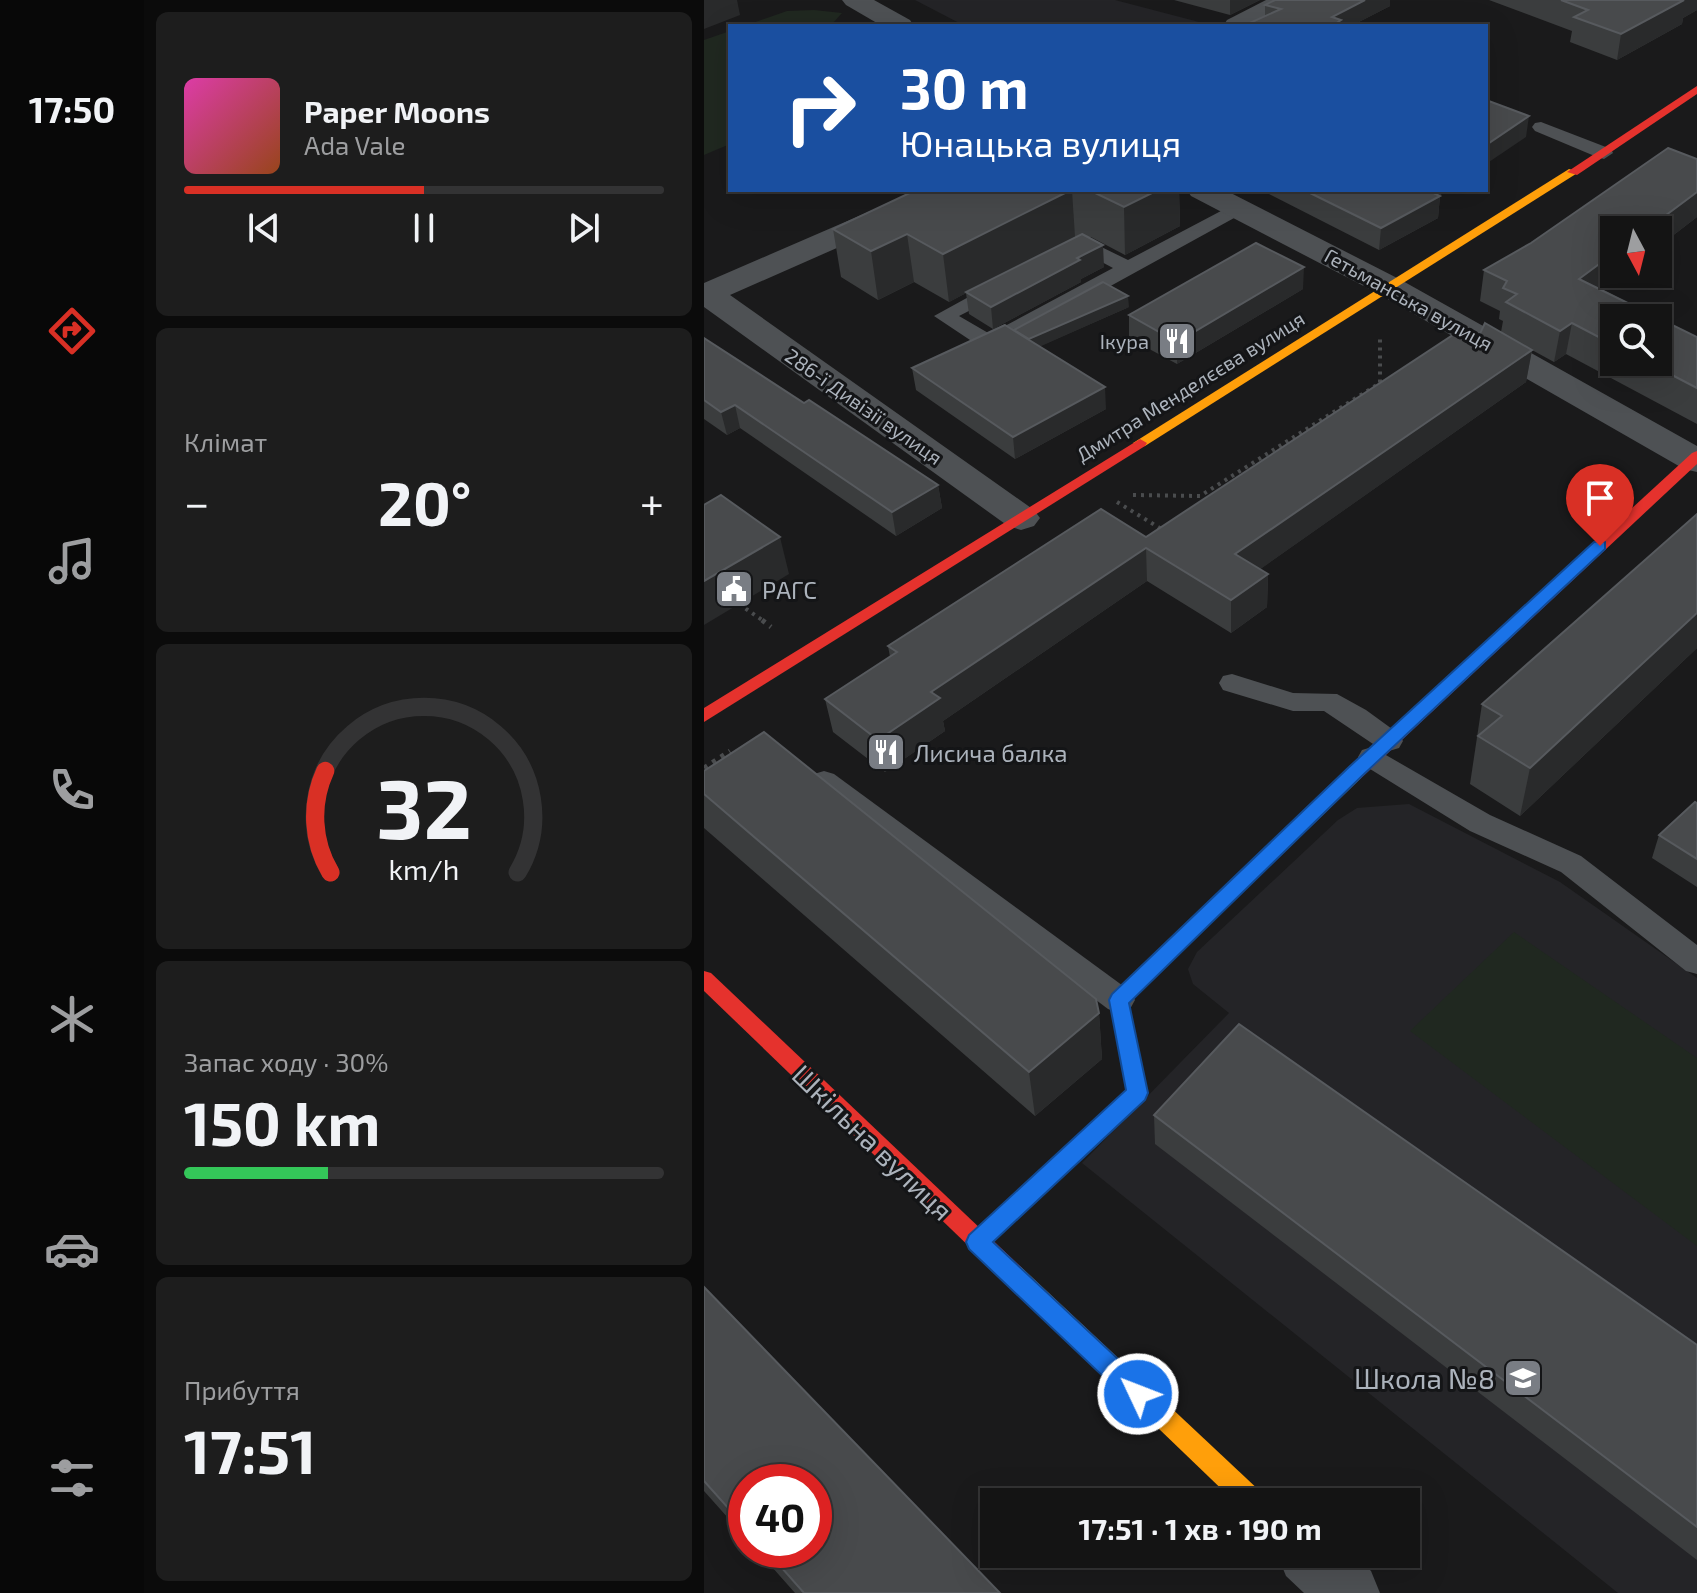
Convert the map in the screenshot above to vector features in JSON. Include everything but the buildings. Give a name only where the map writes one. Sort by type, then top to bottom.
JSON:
[{"type":"street","points":[[855,0],[897,24]]},
{"type":"street","points":[[1240,24],[1286,0]]},
{"type":"street","name":"Дмитра Менделєєва вулиця","points":[[704,716],[1604,153],[1697,89]]},
{"type":"street","points":[[705,295],[939,192]]},
{"type":"street","name":"Гетьманська вулиця","points":[[1206,192],[1390,287],[1696,459]]},
{"type":"street","name":"286-ї Дивізії вулиця","points":[[705,295],[1021,518]]},
{"type":"street","points":[[977,1242],[1137,1093],[1119,1000],[1380,749],[1696,459]]},
{"type":"street","name":"Шкільна вулиця","points":[[704,979],[1238,1488]]},
{"type":"street","points":[[1323,1568],[1349,1593]]},
{"type":"lane","points":[[1541,127],[1604,153]]},
{"type":"lane","points":[[1013,280],[944,316],[990,343],[1238,208]]},
{"type":"lane","points":[[1055,258],[1083,244],[1128,268]]},
{"type":"lane","points":[[1232,683],[1293,702],[1328,701],[1357,717],[1380,749],[1480,823],[1571,864],[1697,962]]},
{"type":"lane","points":[[814,774],[1119,1000]]},
{"type":"path","points":[[1123,495],[1200,496],[1380,383],[1380,332]]},
{"type":"path","points":[[1114,500],[1166,532]]},
{"type":"path","points":[[739,604],[781,634]]},
{"type":"shaded area","points":[[915,0],[1115,0],[1199,22],[1195,24],[961,24]]},
{"type":"shaded area","points":[[787,11],[842,13],[830,24],[750,24]]},
{"type":"shaded area","points":[[728,32],[728,145],[704,155],[704,40]]},
{"type":"shaded area","name":"Школа №8","points":[[1409,804],[1560,882],[1697,978],[1697,1593],[1618,1593],[1082,1163],[1229,1013],[1193,984],[1188,969],[1197,952],[1338,820],[1357,808]]},
{"type":"shaded area","points":[[1514,932],[1697,1058],[1697,1246],[1410,1031]]},
{"type":"traffic: slow","points":[[1140,443],[1573,172]]},
{"type":"traffic: slow","points":[[977,1242],[1137,1093],[1119,1000],[1354,774]]},
{"type":"traffic: slow","points":[[1013,1274],[1238,1488]]},
{"type":"traffic: jam","points":[[1573,172],[1697,89]]},
{"type":"traffic: jam","points":[[704,716],[1140,443]]},
{"type":"traffic: jam","points":[[1354,774],[1697,456]]},
{"type":"traffic: jam","points":[[704,979],[1013,1274]]},
{"type":"place","name":"Ікура","points":[[1177,341]]},
{"type":"place","name":"РАГС","points":[[734,589]]},
{"type":"place","name":"Лисича балка","points":[[886,752]]},
{"type":"place","name":"Школа №8","points":[[1523,1378]]},
{"type":"route","points":[[1138,1394],[977,1242],[1137,1093],[1119,1000],[1356,772],[1600,546]]}]
